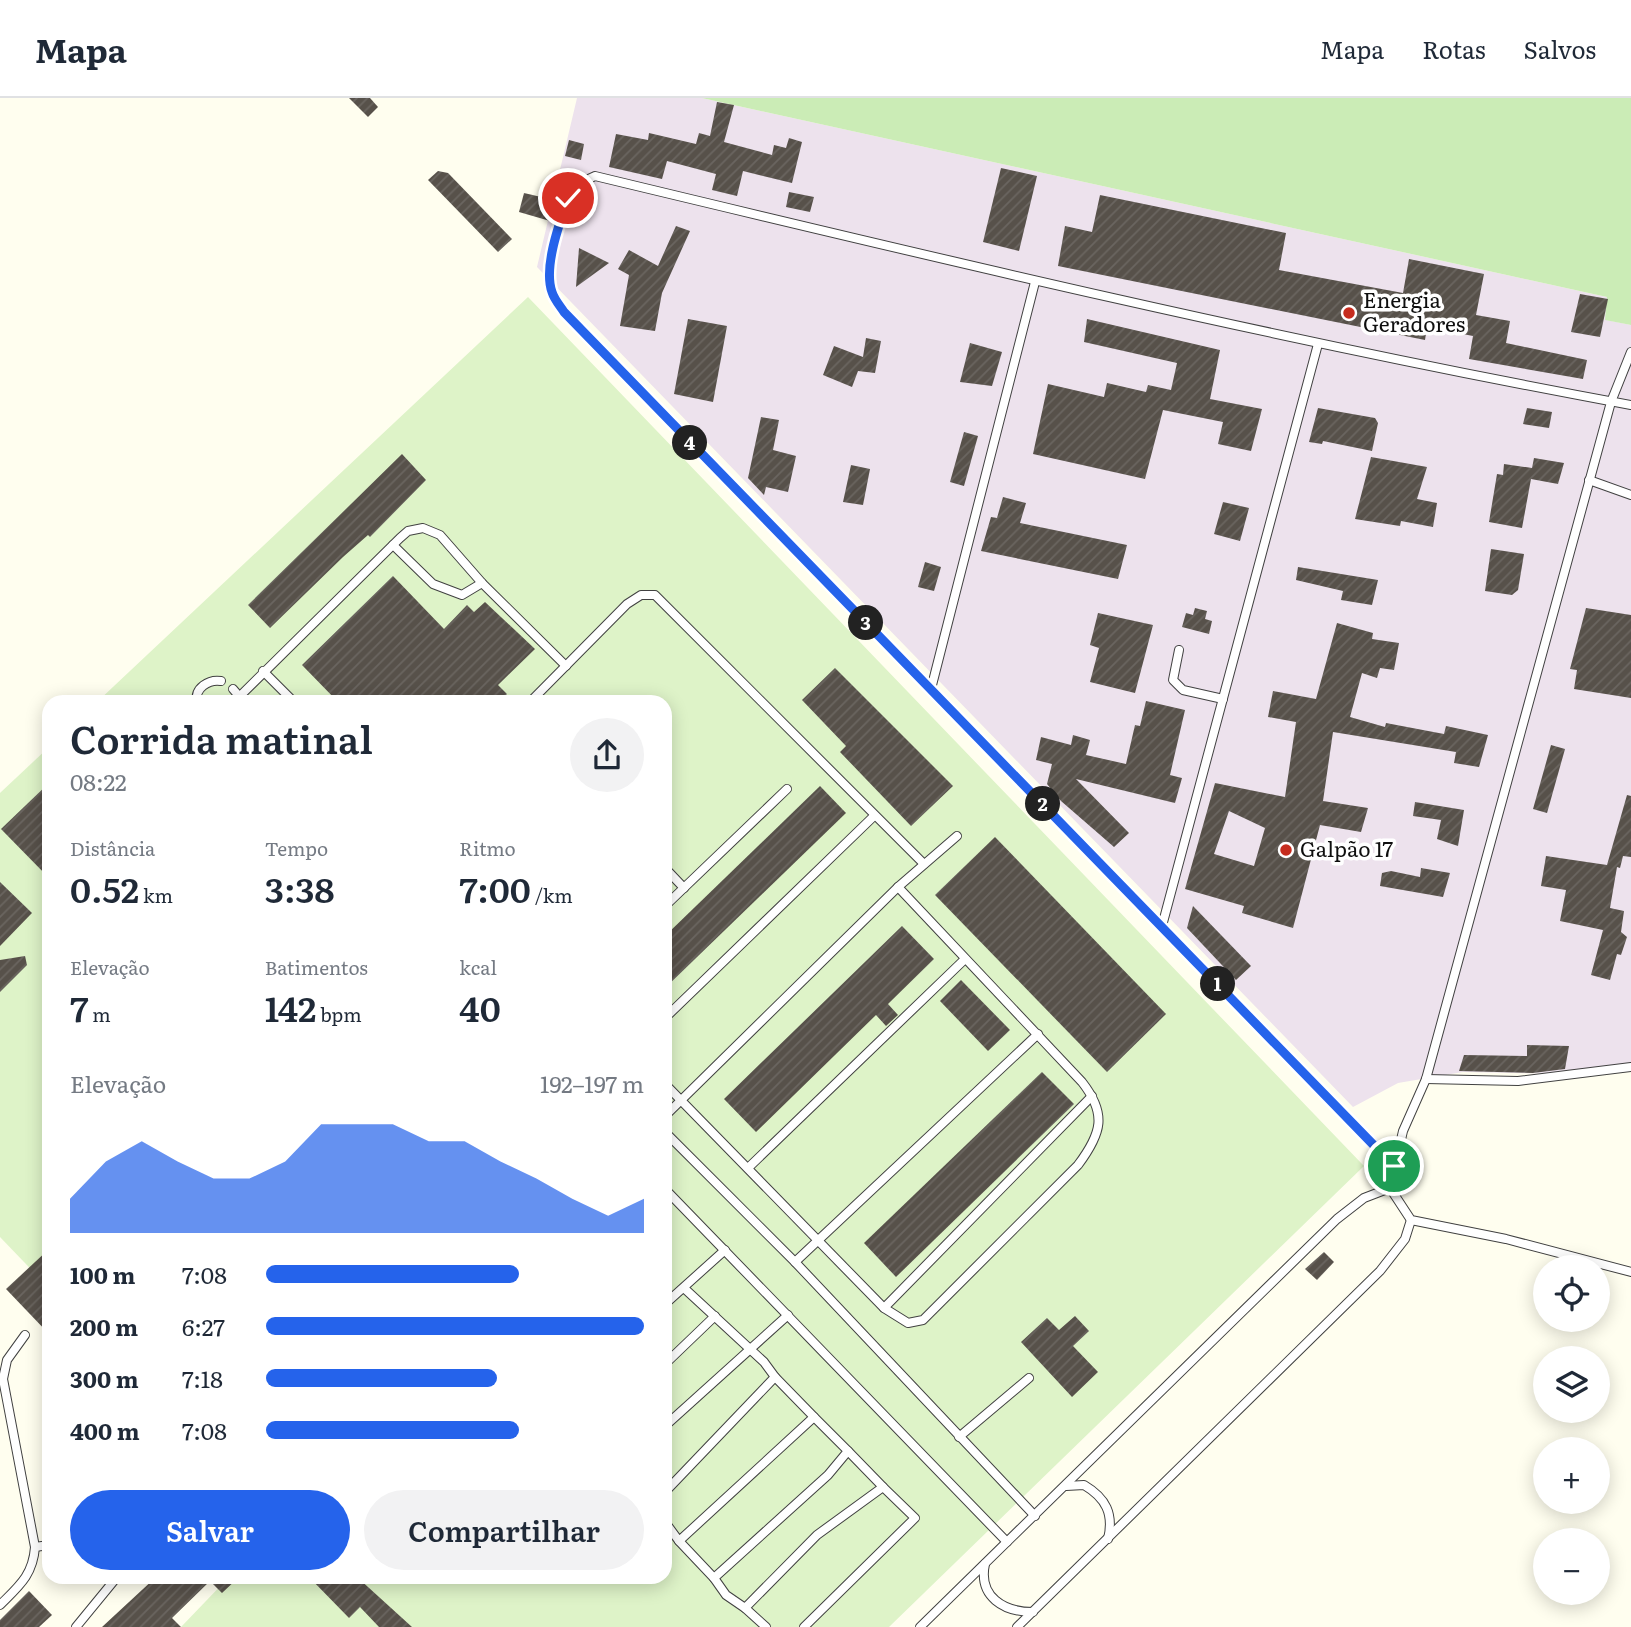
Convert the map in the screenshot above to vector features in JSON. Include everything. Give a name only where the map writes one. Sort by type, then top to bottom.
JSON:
[{"type":"lane","points":[[1394,1166],[564,312],[551,292],[552,253],[557,230],[568,198],[579,184],[594,176],[1035,282],[1318,344],[1631,405]]},
{"type":"lane","points":[[931,690],[1035,282]]},
{"type":"lane","points":[[1162,926],[1318,344]]},
{"type":"lane","points":[[1631,352],[1611,402],[1426,1079],[1403,1131],[1390,1188],[1411,1220],[1506,1239],[1631,1272]]},
{"type":"lane","points":[[1589,480],[1631,495]]},
{"type":"lane","points":[[240,695],[408,531],[430,530],[440,535],[482,583],[566,666]]},
{"type":"lane","points":[[393,545],[440,589],[462,595],[482,583]]},
{"type":"lane","points":[[537,695],[627,604],[641,595],[656,595],[924,864]]},
{"type":"lane","points":[[1179,650],[1173,680],[1183,690],[1223,699]]},
{"type":"lane","points":[[263,671],[287,695]]},
{"type":"lane","points":[[198,695],[199,690],[207,682],[221,681]]},
{"type":"lane","points":[[672,899],[787,789]]},
{"type":"lane","points":[[672,1011],[874,816]]},
{"type":"lane","points":[[672,1110],[898,887],[957,836]]},
{"type":"lane","points":[[672,875],[684,888]]},
{"type":"lane","points":[[672,1091],[884,1308],[908,1323],[923,1320],[1078,1165],[1096,1138],[1100,1110],[1093,1096],[1038,1034],[898,887]]},
{"type":"lane","points":[[748,1168],[965,959]]},
{"type":"lane","points":[[795,1262],[1038,1034]]},
{"type":"lane","points":[[1426,1079],[1518,1081],[1631,1067]]},
{"type":"lane","points":[[884,1308],[1093,1096]]},
{"type":"lane","points":[[672,1139],[795,1262],[1035,1516]]},
{"type":"lane","points":[[920,1627],[1337,1219],[1364,1198],[1390,1188]]},
{"type":"lane","points":[[672,1196],[1007,1542]]},
{"type":"lane","points":[[1017,1627],[1380,1271],[1405,1239],[1411,1220]]},
{"type":"lane","points":[[672,1299],[725,1250]]},
{"type":"lane","points":[[685,1289],[750,1349],[915,1518],[804,1627]]},
{"type":"lane","points":[[672,1420],[788,1315]]},
{"type":"lane","points":[[672,1357],[715,1316]]},
{"type":"lane","points":[[0,1605],[27,1578],[34,1566],[35,1547],[3,1379],[8,1360],[25,1335]]},
{"type":"lane","points":[[672,1485],[775,1377]]},
{"type":"lane","points":[[959,1437],[1029,1378]]},
{"type":"lane","points":[[679,1541],[814,1417]]},
{"type":"lane","points":[[714,1578],[828,1475],[848,1451]]},
{"type":"lane","points":[[1065,1486],[1084,1485],[1104,1501],[1110,1513],[1108,1539]]},
{"type":"lane","points":[[745,1608],[817,1535],[883,1487]]},
{"type":"lane","points":[[672,1532],[726,1595],[766,1627]]},
{"type":"lane","points":[[35,1547],[42,1546]]},
{"type":"lane","points":[[985,1564],[985,1587],[992,1597],[1014,1612],[1033,1612]]},
{"type":"lane","points":[[76,1627],[111,1584]]},
{"type":"shaded area","points":[[577,98],[702,98],[1607,297],[1606,320],[1631,325],[1631,1064],[1564,1074],[1463,1072],[1398,1083],[1353,1107],[537,267]]},
{"type":"green space","points":[[702,98],[1631,98],[1631,325],[1605,320],[1607,297]]},
{"type":"green space","points":[[528,297],[1364,1166],[889,1627],[181,1627],[222,1584],[672,1584],[672,695],[104,695]]},
{"type":"green space","points":[[42,754],[42,1281],[0,1237],[0,793]]},
{"type":"building","points":[[349,98],[370,98],[378,107],[368,117]]},
{"type":"building","points":[[717,102],[734,105],[724,142],[772,155],[774,145],[786,148],[789,138],[802,142],[792,183],[743,171],[737,196],[712,190],[716,174],[667,161],[662,179],[609,167],[616,134],[648,140],[649,133],[696,144],[699,133],[710,136]]},
{"type":"building","points":[[569,140],[584,144],[581,160],[565,156]]},
{"type":"building","points":[[1001,168],[1037,176],[1019,251],[983,242]]},
{"type":"building","points":[[438,171],[448,173],[512,239],[498,252],[428,180]]},
{"type":"building","points":[[789,192],[814,197],[810,212],[786,207]]},
{"type":"building","points":[[524,193],[554,200],[550,221],[519,212]]},
{"type":"building","points":[[1100,195],[1286,233],[1279,270],[1403,293],[1409,259],[1484,274],[1476,315],[1510,321],[1506,343],[1587,360],[1583,379],[1469,359],[1473,336],[1427,327],[1425,340],[1058,266],[1065,226],[1092,232]]},
{"type":"building","points":[[676,226],[690,231],[662,293],[655,331],[620,326],[629,275],[618,269],[629,250],[658,266]]},
{"type":"building","points":[[579,248],[609,263],[576,287]]},
{"type":"building","points":[[1580,294],[1608,299],[1600,337],[1571,332]]},
{"type":"building","points":[[688,319],[727,326],[713,402],[674,394]]},
{"type":"building","points":[[1087,319],[1220,350],[1210,399],[1262,409],[1251,451],[1218,444],[1223,422],[1163,410],[1145,479],[1033,454],[1048,384],[1104,397],[1107,383],[1146,392],[1148,385],[1171,390],[1177,363],[1084,342]]},
{"type":"building","points":[[866,338],[881,341],[875,373],[858,371],[852,387],[823,375],[834,346],[863,357]]},
{"type":"building","points":[[970,343],[1002,352],[992,386],[960,382]]},
{"type":"building","points":[[1318,408],[1375,418],[1378,423],[1372,451],[1323,441],[1322,444],[1309,442]]},
{"type":"building","points":[[1527,408],[1552,412],[1549,428],[1523,424]]},
{"type":"building","points":[[761,417],[779,420],[773,450],[796,456],[788,492],[766,487],[764,495],[748,478]]},
{"type":"building","points":[[964,432],[978,436],[964,486],[950,482]]},
{"type":"building","points":[[402,454],[426,480],[370,537],[368,535],[343,557],[270,628],[248,605]]},
{"type":"building","points":[[1371,457],[1427,467],[1417,499],[1437,503],[1433,527],[1401,521],[1400,526],[1355,519]]},
{"type":"building","points":[[1534,458],[1564,463],[1558,484],[1531,479],[1522,528],[1489,522],[1497,474],[1503,475],[1504,464],[1532,468]]},
{"type":"building","points":[[851,465],[870,469],[863,505],[843,502]]},
{"type":"building","points":[[1003,497],[1026,503],[1020,523],[1127,545],[1118,579],[981,551],[991,517],[997,518]]},
{"type":"building","points":[[1223,502],[1249,508],[1240,541],[1214,534]]},
{"type":"building","points":[[1491,549],[1524,554],[1518,590],[1512,595],[1485,591]]},
{"type":"building","points":[[925,562],[941,567],[934,591],[918,587]]},
{"type":"building","points":[[1298,567],[1378,580],[1372,605],[1341,600],[1343,591],[1296,580]]},
{"type":"building","points":[[393,576],[444,629],[467,605],[474,612],[485,602],[535,649],[498,685],[506,695],[331,695],[302,665]]},
{"type":"building","points":[[1195,608],[1207,611],[1205,619],[1212,621],[1209,634],[1182,627],[1186,613],[1193,615]]},
{"type":"building","points":[[1586,608],[1631,615],[1631,698],[1574,689],[1577,670],[1570,669]]},
{"type":"building","points":[[1098,613],[1153,625],[1135,693],[1090,682],[1099,648],[1090,645]]},
{"type":"building","points":[[1337,623],[1373,633],[1372,639],[1399,643],[1394,670],[1380,668],[1377,678],[1362,673],[1350,717],[1385,727],[1386,723],[1444,734],[1446,726],[1488,735],[1479,767],[1454,763],[1456,752],[1333,732],[1323,801],[1368,808],[1361,832],[1320,825],[1293,928],[1242,913],[1244,906],[1185,889],[1215,783],[1285,797],[1296,722],[1268,717],[1273,691],[1316,699]],"holes":[[[1229,811],[1265,828],[1254,866],[1214,854]]]},
{"type":"building","points":[[835,668],[953,786],[911,826],[840,752],[846,746],[802,700]]},
{"type":"building","points":[[1146,701],[1185,710],[1170,775],[1182,778],[1175,803],[1076,779],[1129,833],[1114,847],[1061,801],[1047,784],[1052,764],[1036,760],[1041,737],[1071,745],[1073,735],[1090,740],[1086,755],[1126,764],[1135,725],[1140,726]]},
{"type":"building","points":[[1551,745],[1565,749],[1547,813],[1533,809]]},
{"type":"building","points":[[820,786],[846,813],[672,981],[672,929]]},
{"type":"building","points":[[42,790],[42,871],[1,829]]},
{"type":"building","points":[[1627,795],[1631,796],[1631,857],[1623,856],[1620,868],[1617,867],[1610,908],[1624,911],[1621,932],[1627,937],[1621,955],[1617,954],[1610,980],[1591,975],[1603,930],[1560,921],[1566,890],[1541,886],[1546,856],[1607,865]]},
{"type":"building","points":[[1415,802],[1464,810],[1458,846],[1437,839],[1441,820],[1413,816]]},
{"type":"building","points":[[995,837],[1166,1014],[1107,1072],[935,895]]},
{"type":"building","points":[[1421,868],[1450,873],[1443,897],[1380,886],[1382,873],[1391,871],[1420,877]]},
{"type":"building","points":[[0,882],[32,913],[0,946]]},
{"type":"building","points":[[1193,906],[1251,966],[1236,980],[1187,928]]},
{"type":"building","points":[[902,926],[934,959],[888,1004],[898,1015],[886,1026],[876,1015],[756,1132],[724,1099]]},
{"type":"building","points":[[25,956],[27,965],[0,992],[0,960]]},
{"type":"building","points":[[961,980],[1010,1030],[988,1051],[940,1001]]},
{"type":"building","points":[[1527,1045],[1569,1046],[1565,1069],[1533,1073],[1459,1071],[1464,1055],[1527,1056]]},
{"type":"building","points":[[1042,1072],[1074,1104],[896,1277],[864,1243]]},
{"type":"building","points":[[1324,1252],[1334,1262],[1317,1280],[1305,1269]]},
{"type":"building","points":[[42,1256],[42,1327],[6,1289]]},
{"type":"building","points":[[1075,1316],[1089,1331],[1073,1346],[1098,1372],[1072,1397],[1021,1342],[1047,1318],[1059,1330]]},
{"type":"building","points":[[148,1584],[207,1584],[172,1618],[181,1627],[102,1627]]},
{"type":"building","points":[[213,1584],[232,1584],[222,1593]]},
{"type":"building","points":[[316,1584],[365,1584],[412,1627],[379,1627],[360,1607],[349,1618]]},
{"type":"building","points":[[29,1591],[52,1615],[39,1627],[0,1627],[0,1620]]},
{"type":"place","name":"Energia Geradores","points":[[1349,313]]},
{"type":"place","name":"Galpão 17","points":[[1286,850]]},
{"type":"route","points":[[568,198],[557,230],[551,274],[551,292],[564,312],[1394,1166]]}]
